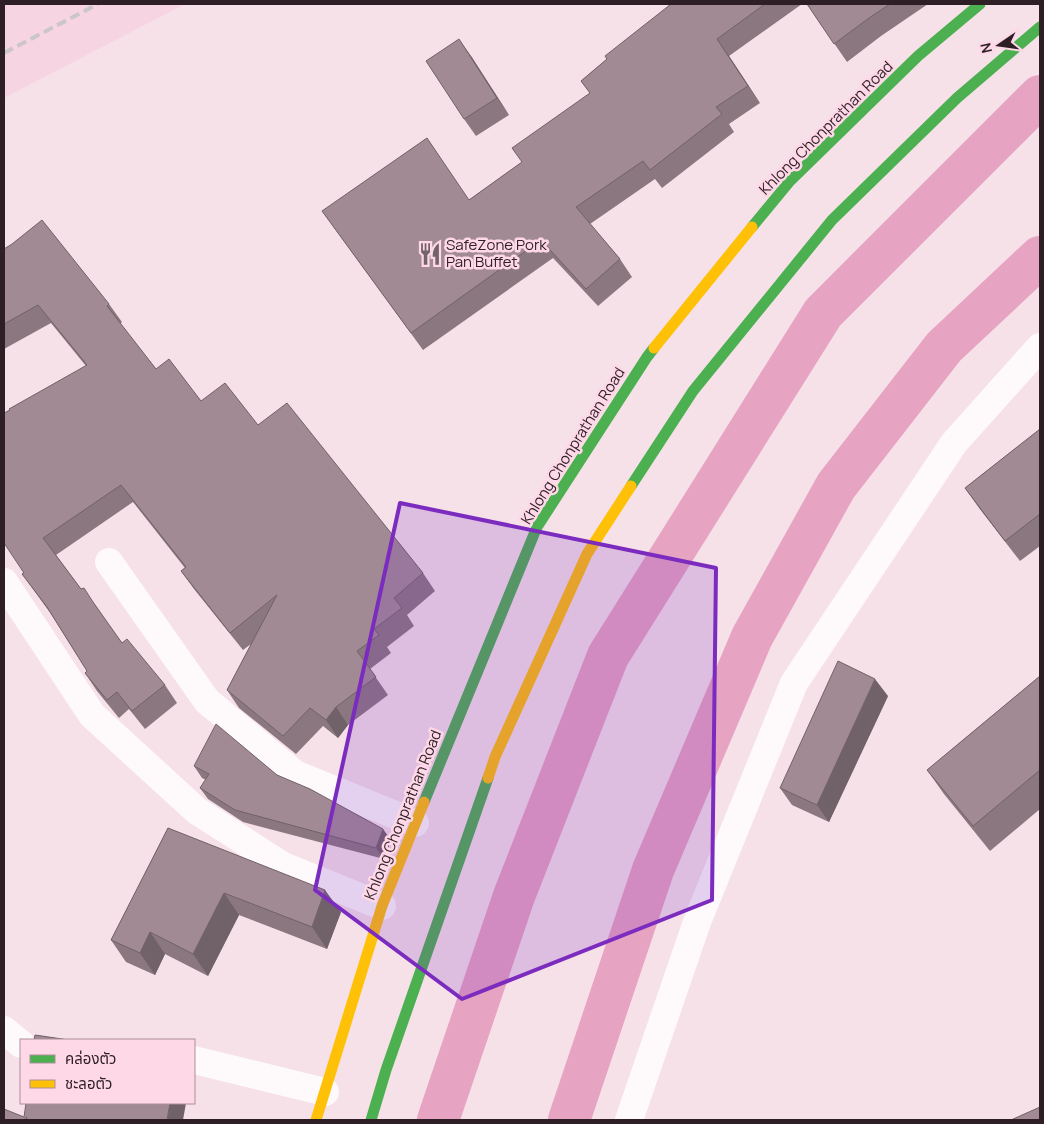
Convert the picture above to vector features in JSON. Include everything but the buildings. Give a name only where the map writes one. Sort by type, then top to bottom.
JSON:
[{"type":"street","name":"Khlong Chonprathan Road","points":[[316,1120],[382,906],[537,527],[647,357],[790,181],[918,56],[980,4]]},
{"type":"street","points":[[370,1120],[495,758],[587,554],[693,391],[832,220],[956,98],[1040,27]]},
{"type":"street","points":[[629,1120],[697,922],[794,683],[954,443],[1040,347]]},
{"type":"street","points":[[109,562],[207,701],[295,774],[415,823]]},
{"type":"street","points":[[4,582],[92,715],[197,810],[283,866],[382,906]]},
{"type":"street","points":[[4,1030],[20,1043]]},
{"type":"street","points":[[195,1060],[325,1092]]},
{"type":"highlighted area","points":[[400,503],[716,568],[712,900],[462,999],[315,890]]},
{"type":"shaded area","points":[[4,4],[185,4],[4,98]]},
{"type":"waterway","points":[[438,1120],[514,896],[608,656],[823,313],[1040,96]]},
{"type":"waterway","points":[[569,1120],[653,870],[752,637],[836,486],[944,347],[1040,257]]},
{"type":"railway","points":[[4,53],[98,4]]},
{"type":"traffic: fast","points":[[752,227],[790,181],[918,56],[980,4]]},
{"type":"traffic: fast","points":[[631,486],[693,391],[832,220],[957,98],[1040,27]]},
{"type":"traffic: fast","points":[[424,802],[537,527],[654,348]]},
{"type":"traffic: fast","points":[[371,1120],[386,1070],[488,778]]},
{"type":"traffic: slow","points":[[654,348],[752,227]]},
{"type":"traffic: slow","points":[[488,778],[495,757],[587,554],[631,486]]},
{"type":"traffic: slow","points":[[316,1120],[382,906],[424,802]]},
{"type":"place","name":"SafeZone Pork Pan Buffet","points":[[430,254]]}]
